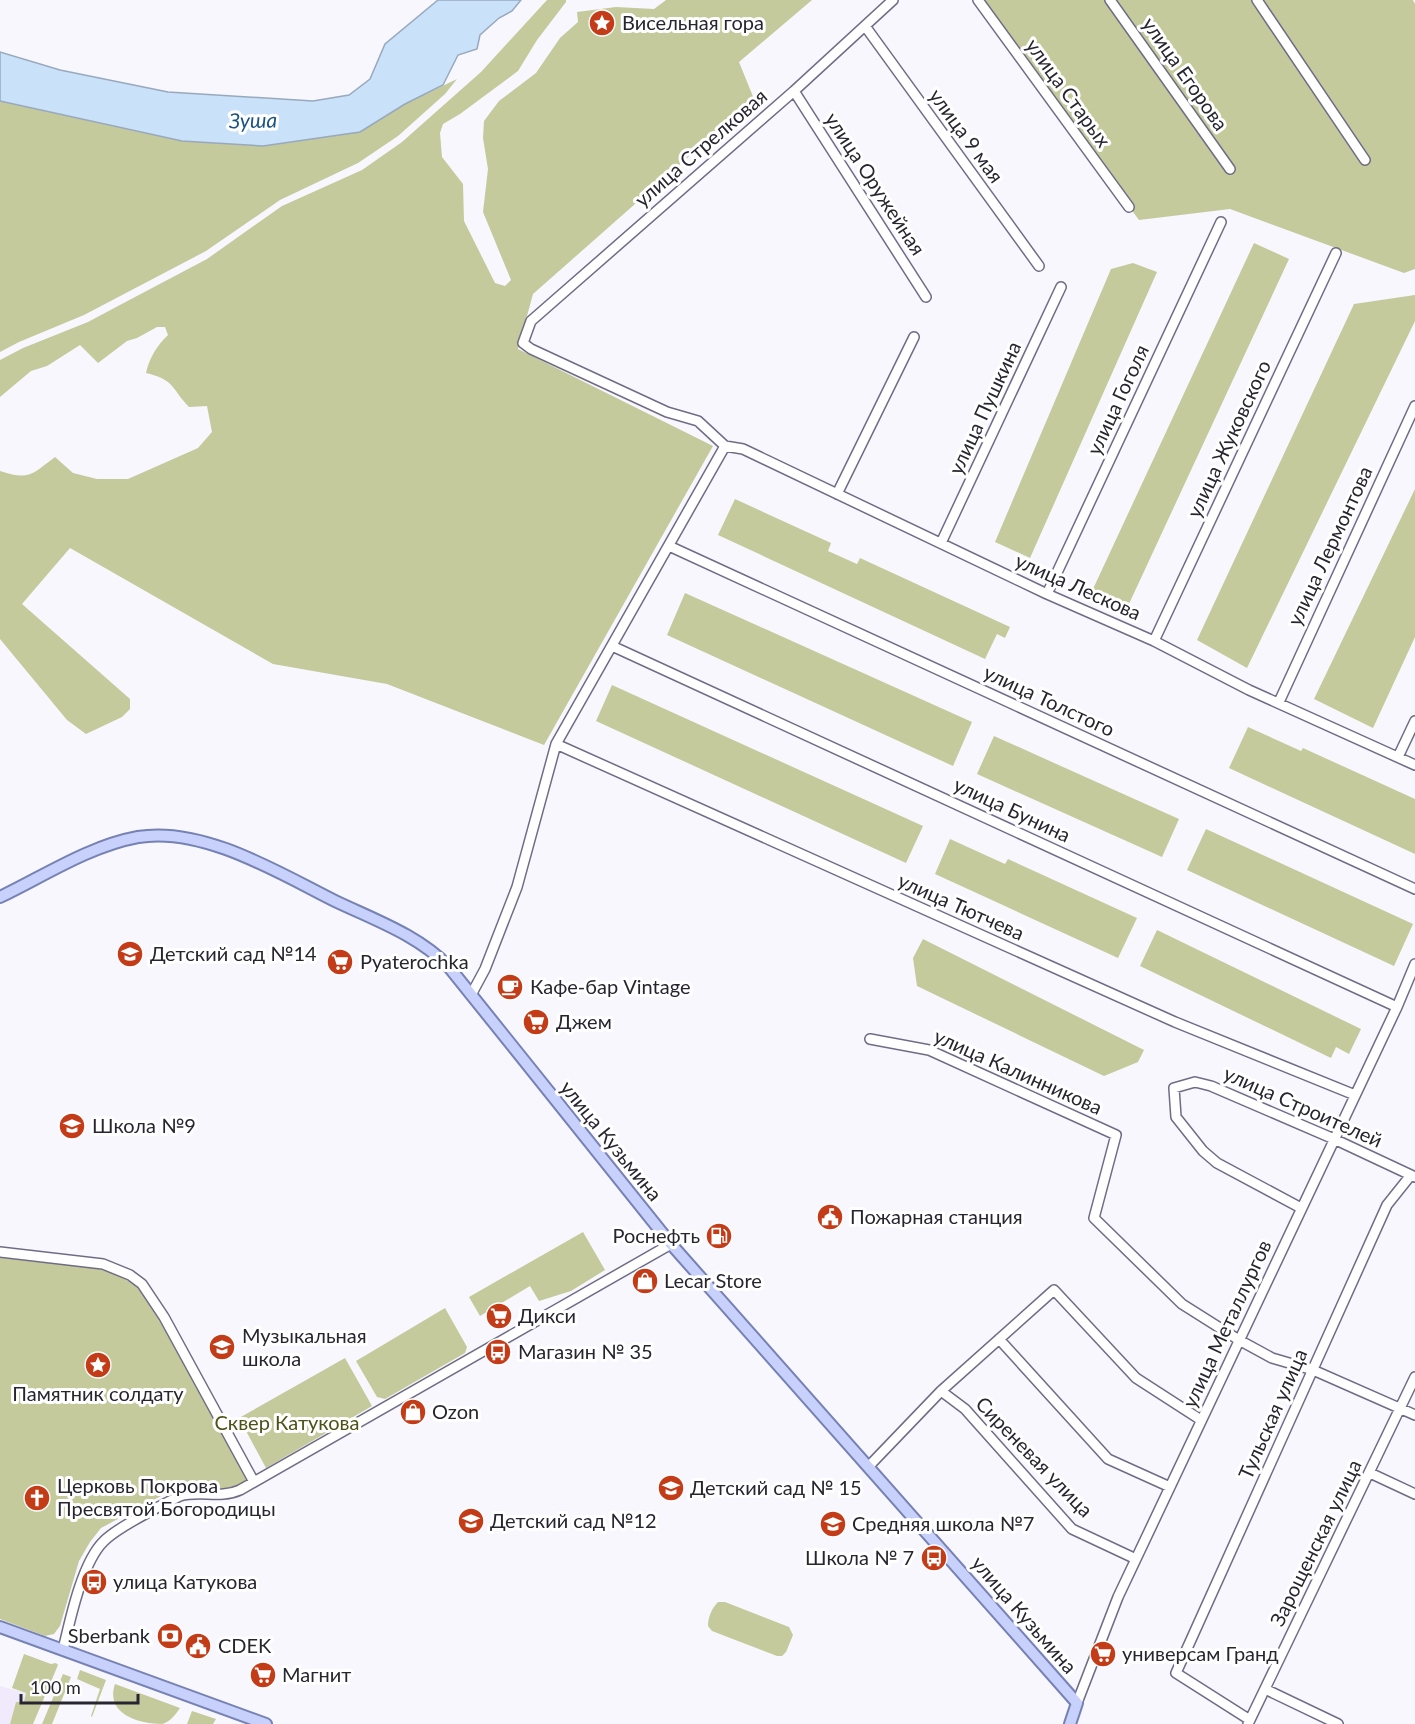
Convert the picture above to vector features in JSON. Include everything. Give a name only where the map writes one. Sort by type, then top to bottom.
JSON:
[{"type":"main road","name":"улица Кузьмина","points":[[0,897],[80,857],[121,841],[140,836],[191,839],[239,855],[414,939],[438,956],[671,1244],[1077,1703]]},
{"type":"main road","points":[[0,1627],[266,1724]]},
{"type":"main road","points":[[1070,1724],[1077,1703]]},
{"type":"street","name":"улица Стрелковая","points":[[725,446],[698,421],[667,412],[531,349],[523,343],[531,321],[794,91],[893,0]]},
{"type":"street","name":"улица Старых","points":[[978,0],[1129,207]]},
{"type":"street","name":"улица Егорова","points":[[1110,0],[1230,169]]},
{"type":"street","points":[[1257,0],[1365,160]]},
{"type":"street","name":"улица 9 мая","points":[[865,26],[1039,266]]},
{"type":"street","name":"улица Оружейная","points":[[794,91],[926,297]]},
{"type":"street","name":"улица Гоголя","points":[[1047,594],[1221,222]]},
{"type":"street","name":"улица Жуковского","points":[[1154,640],[1336,253]]},
{"type":"street","name":"улица Пушкина","points":[[941,543],[1061,287]]},
{"type":"street","points":[[837,494],[914,337]]},
{"type":"street","name":"улица Лермонтова","points":[[1279,702],[1415,406]]},
{"type":"street","points":[[471,995],[485,969],[517,887],[556,744],[725,446]]},
{"type":"street","name":"улица Лескова","points":[[725,446],[743,449],[1047,594],[1154,640],[1249,690],[1415,765]]},
{"type":"street","name":"улица Толстого","points":[[669,546],[1415,889]]},
{"type":"street","name":"улица Бунина","points":[[612,646],[1397,1007]]},
{"type":"street","points":[[1398,757],[1415,721]]},
{"type":"street","name":"улица Тютчева","points":[[556,744],[1175,1022],[1355,1095]]},
{"type":"street","name":"улица Металлургов","points":[[1077,1703],[1136,1558],[1397,1007],[1415,964]]},
{"type":"street","name":"улица Калинникова","points":[[870,1039],[928,1050],[1116,1135],[1094,1218],[1182,1304],[1239,1340]]},
{"type":"street","name":"улица Строителей","points":[[1301,1208],[1217,1163],[1203,1150],[1176,1116],[1174,1088],[1195,1082],[1211,1086],[1413,1176]]},
{"type":"street","name":"Тульская улица","points":[[1249,1722],[1176,1673],[1387,1205],[1413,1176]]},
{"type":"street","points":[[63,1650],[73,1610],[89,1564],[105,1540],[180,1496],[232,1494],[671,1244]]},
{"type":"street","points":[[0,1251],[103,1264],[130,1275],[142,1284],[164,1317],[254,1482]]},
{"type":"street","points":[[869,1466],[941,1391],[1054,1290],[1136,1378],[1201,1420]]},
{"type":"street","points":[[999,1339],[1108,1460],[1170,1487]]},
{"type":"street","points":[[1239,1340],[1272,1358],[1313,1370],[1399,1410],[1415,1415]]},
{"type":"street","name":"Зарощенская улица","points":[[1249,1722],[1415,1377]]},
{"type":"street","name":"Сиреневая улица","points":[[941,1391],[965,1409],[1072,1529],[1136,1558]]},
{"type":"street","points":[[1370,1473],[1415,1494]]},
{"type":"street","points":[[1265,1689],[1338,1724]]},
{"type":"shaded area","points":[[0,1686],[26,1693],[24,1702],[16,1702],[10,1724],[0,1724]]},
{"type":"green space","points":[[547,0],[566,0],[566,2],[537,40],[518,71],[443,124],[440,133],[442,157],[463,184],[464,221],[495,283],[505,286],[511,280],[483,212],[488,169],[483,138],[484,121],[499,101],[536,73],[560,38],[578,22],[577,12],[616,7],[654,9],[666,0],[812,0],[739,62],[754,99],[533,294],[518,349],[713,446],[544,745],[387,684],[273,664],[70,548],[22,604],[130,699],[130,709],[122,717],[86,734],[67,720],[0,639],[0,471],[18,475],[30,474],[55,457],[73,473],[97,479],[128,479],[198,448],[212,432],[207,406],[189,407],[168,382],[146,373],[154,352],[168,335],[165,327],[157,327],[127,341],[98,363],[80,345],[47,366],[31,371],[0,397],[0,360],[23,348],[88,322],[207,259],[282,206],[362,170],[402,142],[481,72]]},
{"type":"green space","points":[[977,0],[1413,0],[1415,4],[1415,269],[1404,273],[1230,209],[1139,220]]},
{"type":"green space","points":[[457,79],[445,94],[398,136],[358,163],[280,200],[206,251],[84,315],[0,352],[0,101],[182,141],[263,146],[360,132],[405,104]]},
{"type":"green space","points":[[1254,243],[1289,259],[1128,606],[1093,589]]},
{"type":"green space","points":[[1133,263],[1157,272],[1030,558],[995,542],[1111,269]]},
{"type":"green space","points":[[1415,295],[1415,321],[1247,668],[1197,640],[1354,304]]},
{"type":"green space","points":[[1415,489],[1415,637],[1373,728],[1314,699]]},
{"type":"green space","points":[[735,499],[831,543],[828,551],[857,564],[860,558],[1010,627],[1005,638],[997,634],[985,659],[718,535]]},
{"type":"green space","points":[[685,593],[972,722],[953,766],[667,635]]},
{"type":"green space","points":[[612,685],[923,826],[906,863],[596,721]]},
{"type":"green space","points":[[1248,727],[1301,751],[1303,748],[1415,799],[1415,854],[1229,768]]},
{"type":"green space","points":[[994,736],[1179,819],[1162,857],[977,774]]},
{"type":"green space","points":[[1206,829],[1413,924],[1394,966],[1187,870]]},
{"type":"green space","points":[[950,839],[1005,864],[1008,859],[1137,918],[1118,958],[935,874]]},
{"type":"green space","points":[[1157,930],[1361,1029],[1349,1054],[1336,1047],[1331,1058],[1140,966]]},
{"type":"green space","points":[[923,939],[1144,1050],[1138,1062],[1104,1076],[917,986],[913,958]]},
{"type":"green space","points":[[583,1232],[605,1270],[571,1291],[539,1301],[530,1286],[480,1316],[469,1297]]},
{"type":"green space","points":[[0,1257],[72,1263],[107,1271],[137,1287],[149,1301],[248,1480],[233,1489],[193,1486],[176,1488],[101,1528],[79,1561],[60,1626],[54,1634],[45,1636],[0,1619]]},
{"type":"green space","points":[[445,1308],[467,1347],[465,1353],[385,1399],[377,1397],[356,1361]]},
{"type":"green space","name":"Сквер Катукова","points":[[345,1358],[372,1406],[266,1468],[239,1418]]},
{"type":"green space","points":[[718,1602],[725,1602],[789,1627],[793,1635],[786,1652],[782,1656],[777,1656],[712,1631],[708,1626],[709,1619]]},
{"type":"green space","points":[[24,1654],[58,1665],[33,1724],[10,1724],[16,1702],[24,1702],[26,1693],[12,1688]]},
{"type":"green space","points":[[80,1670],[106,1680],[92,1717],[100,1689],[77,1679]]},
{"type":"green space","points":[[63,1674],[71,1677],[52,1724],[42,1724]]},
{"type":"green space","points":[[115,1684],[180,1708],[170,1720],[162,1724],[134,1719],[125,1715],[115,1702],[113,1694]]},
{"type":"green space","points":[[192,1711],[216,1719],[213,1724],[187,1724]]},
{"type":"water","name":"Зуша","points":[[438,0],[521,0],[512,11],[499,18],[480,35],[477,49],[458,55],[443,85],[405,104],[360,132],[263,146],[182,141],[0,101],[0,52],[60,70],[168,92],[313,101],[349,95],[370,79],[385,44]]},
{"type":"place","name":"Висельная гора","points":[[602,23]]},
{"type":"place","name":"Детский сад №14","points":[[130,954]]},
{"type":"place","name":"Pyaterochka","points":[[340,962]]},
{"type":"place","name":"Кафе-бар Vintage","points":[[510,987]]},
{"type":"place","name":"Джем","points":[[536,1022]]},
{"type":"place","name":"Школа №9","points":[[72,1126]]},
{"type":"place","name":"Пожарная станция","points":[[830,1217]]},
{"type":"place","name":"Роснефть","points":[[719,1236]]},
{"type":"place","name":"Lecar Store","points":[[645,1281]]},
{"type":"place","name":"Дикси","points":[[499,1316]]},
{"type":"place","name":"Музыкальная школа","points":[[222,1347]]},
{"type":"place","name":"Магазин № 35","points":[[498,1352]]},
{"type":"place","name":"Памятник солдату","points":[[98,1365]]},
{"type":"place","name":"Ozon","points":[[413,1412]]},
{"type":"place","name":"Детский сад № 15","points":[[671,1488]]},
{"type":"place","name":"Церковь Покрова Пресвятой Богородицы","points":[[37,1498]]},
{"type":"place","name":"Детский сад №12","points":[[471,1521]]},
{"type":"place","name":"Средняя школа №7","points":[[833,1524]]},
{"type":"place","name":"Школа № 7","points":[[934,1558]]},
{"type":"place","name":"улица Катукова","points":[[94,1582]]},
{"type":"place","name":"Sberbank","points":[[170,1636]]},
{"type":"place","name":"CDEK","points":[[198,1646]]},
{"type":"place","name":"универсам Гранд","points":[[1103,1654]]},
{"type":"place","name":"Магнит","points":[[263,1675]]}]
